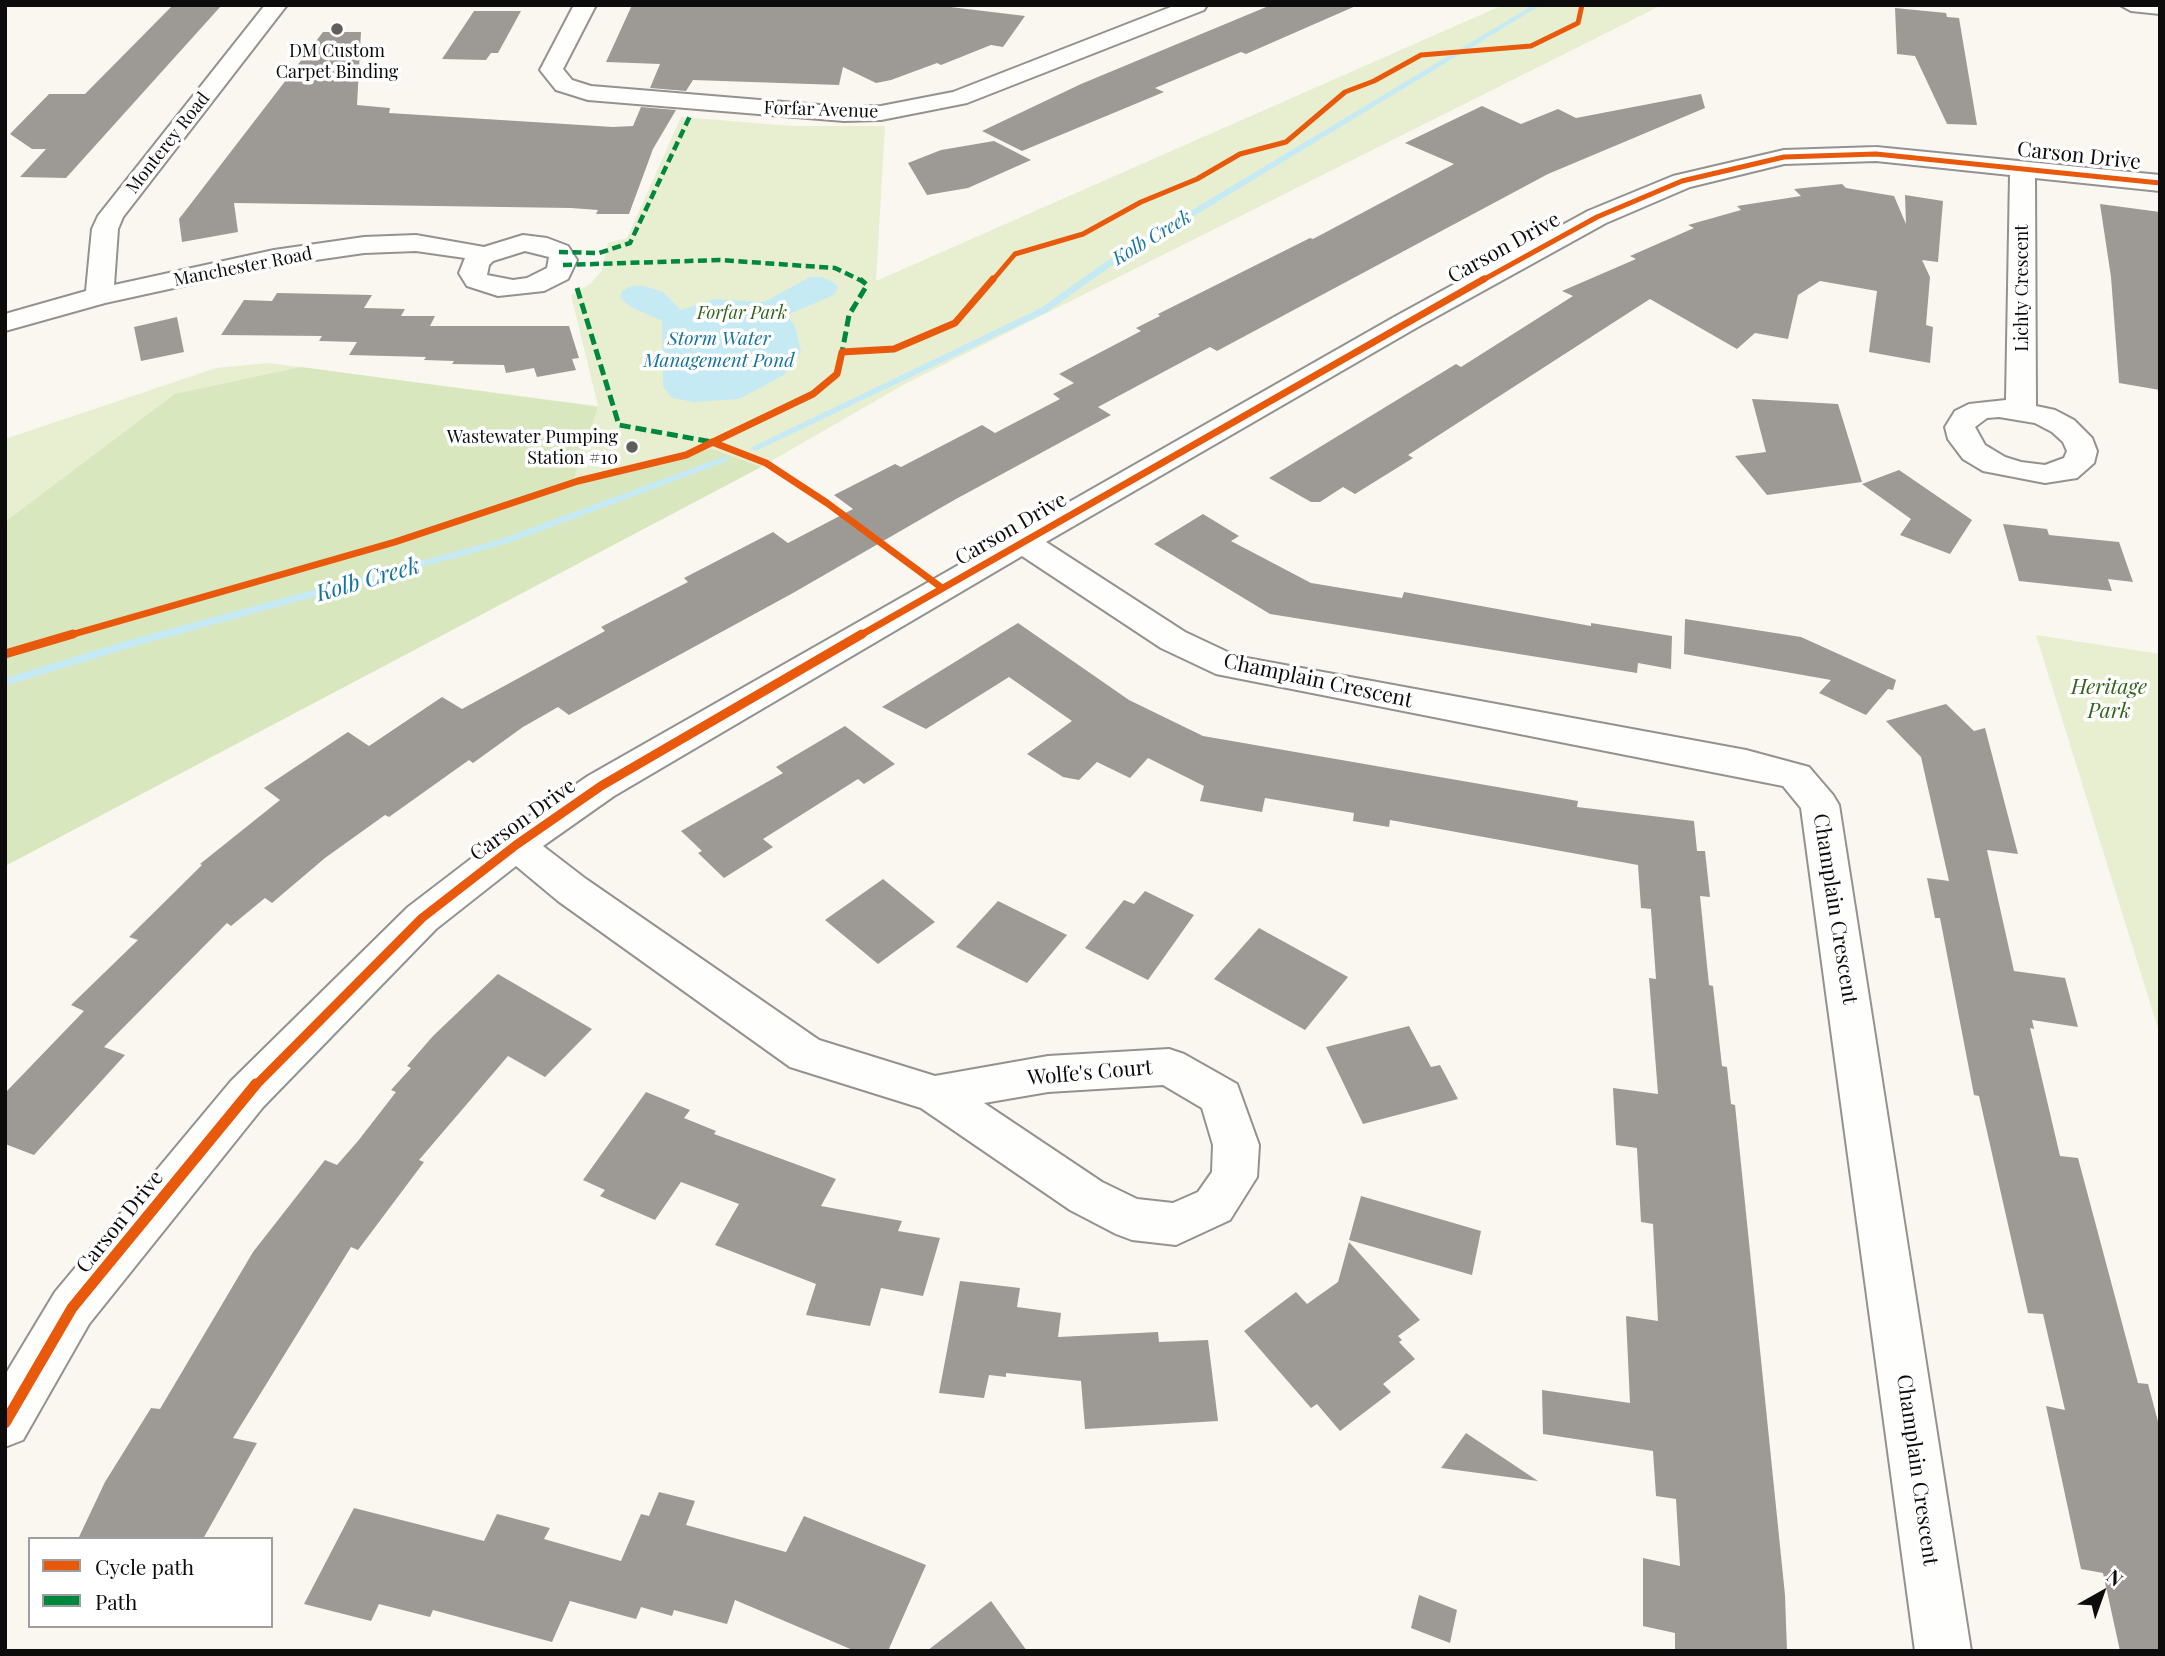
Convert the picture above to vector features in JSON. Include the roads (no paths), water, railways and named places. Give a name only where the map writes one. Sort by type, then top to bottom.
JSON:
[{"type":"street","name":"Monterey Road","points":[[99,296],[105,229],[111,216],[276,5]]},
{"type":"street","name":"Forfar Avenue","points":[[585,5],[551,70],[564,85],[588,93],[844,114],[881,113],[959,98],[1196,5]]},
{"type":"street","points":[[2131,5],[2160,8]]},
{"type":"street","name":"Carson Drive","points":[[5,1423],[72,1308],[247,1094],[422,918],[516,845],[601,786],[1024,542],[1513,263],[1597,217],[1682,181],[1784,157],[1876,154],[2160,183]]},
{"type":"street","name":"Lichty Crescent","points":[[2021,410],[2023,167]]},
{"type":"street","name":"Manchester Road","points":[[5,323],[99,296],[274,258],[364,245],[416,243],[460,247],[484,255]]},
{"type":"street","name":"Champlain Crescent","points":[[1024,542],[1173,640],[1228,666],[1746,763],[1796,776],[1820,805],[1943,1651]]},
{"type":"street","name":"Wolfe's Court","points":[[516,845],[572,890],[805,1054],[935,1094],[1086,1196],[1132,1219],[1176,1224],[1214,1206],[1234,1177],[1236,1146],[1221,1097],[1169,1066],[1048,1074],[935,1094]]},
{"type":"water","name":"Storm Water Management Pond","points":[[810,277],[822,277],[835,283],[838,288],[834,295],[787,315],[795,326],[801,352],[784,375],[739,399],[694,402],[672,398],[663,386],[662,321],[631,307],[620,298],[622,291],[631,286],[644,286],[663,292],[681,310],[714,299],[764,302]]},
{"type":"waterway","name":"Kolb Creek","points":[[755,448],[1044,310],[1107,265],[1538,5]]},
{"type":"waterway","name":"Kolb Creek","points":[[5,682],[136,642],[505,541],[725,459]]},
{"type":"place","name":"DM Custom Carpet Binding","points":[[337,29]]},
{"type":"place","name":"Wastewater Pumping Station #10","points":[[632,447]]},
{"type":"park label","name":"Forfar Park","points":[[742,313]]},
{"type":"park label","name":"Heritage Park","points":[[2109,699]]}]
